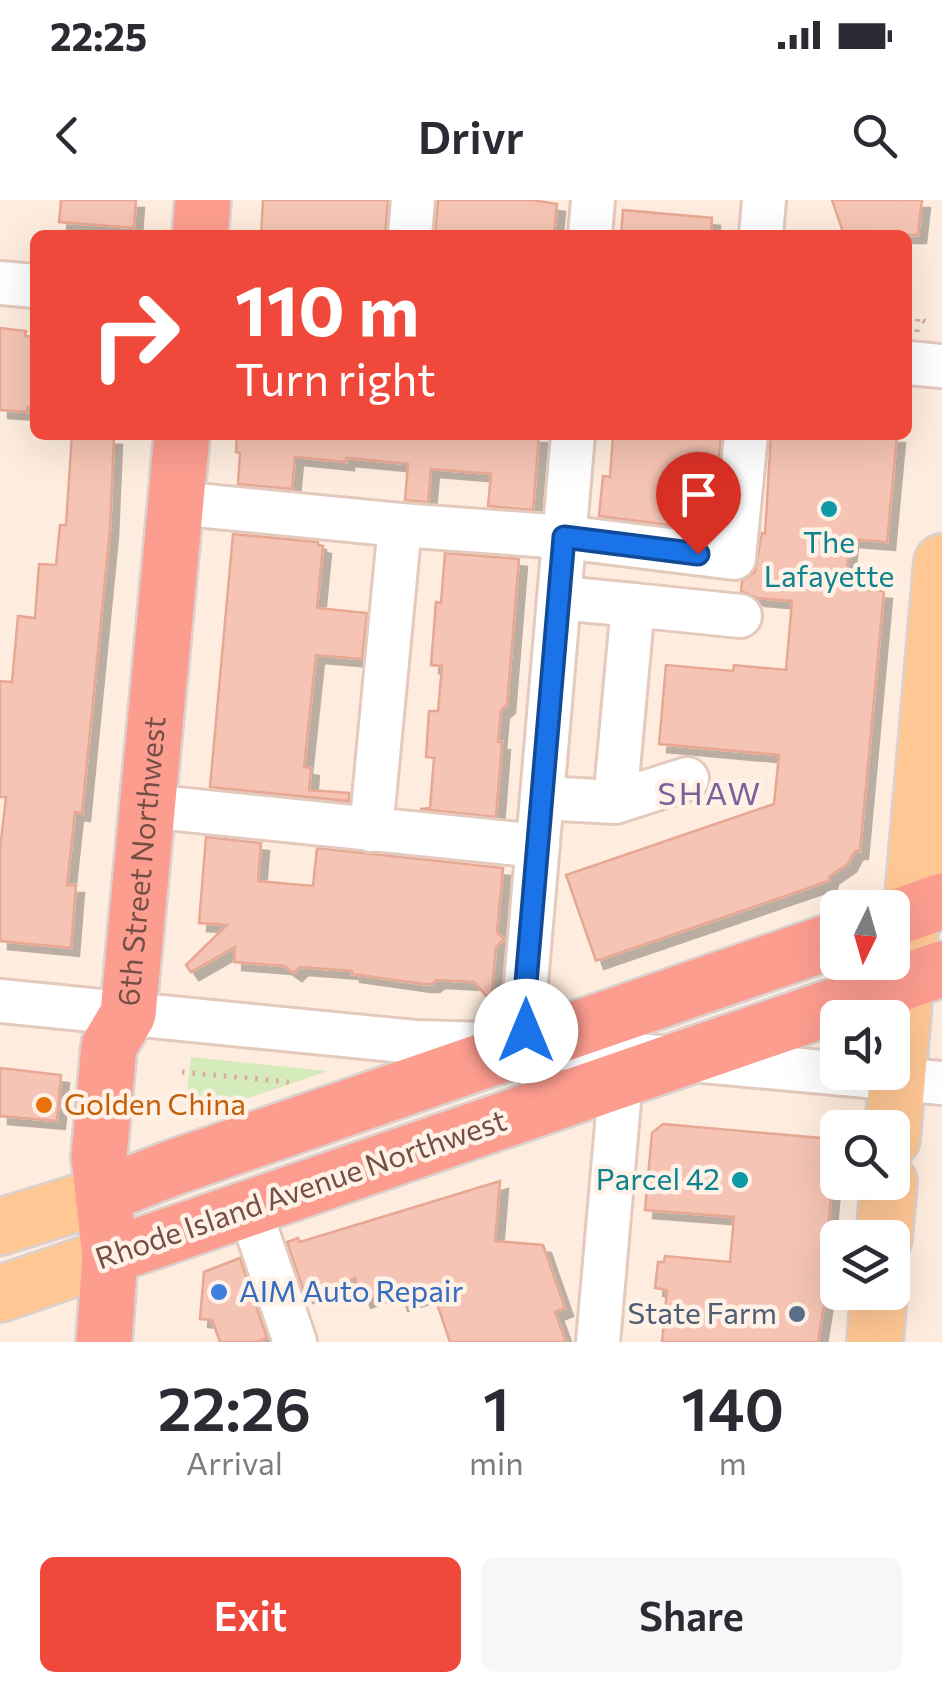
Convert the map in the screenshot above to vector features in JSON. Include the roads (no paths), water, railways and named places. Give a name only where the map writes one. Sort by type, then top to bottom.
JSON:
[{"type":"highway","points":[[200,230],[203,200]]},
{"type":"highway","name":"6th Street Northwest","points":[[104,1342],[110,1256],[98,1157],[109,1046],[128,1014],[182,440]]},
{"type":"highway","name":"Rhode Island Avenue Northwest","points":[[102,1195],[820,945]]},
{"type":"highway","name":"Rhode Island Avenue Northwest","points":[[110,1256],[924,975]]},
{"type":"main road","points":[[906,1110],[920,1081],[924,975],[916,911],[932,797],[942,562]]},
{"type":"main road","name":"Rhode Island Avenue Northwest","points":[[0,1227],[102,1195]]},
{"type":"main road","name":"Rhode Island Avenue Northwest","points":[[0,1294],[110,1256]]},
{"type":"main road","points":[[875,1342],[878,1310]]},
{"type":"street","points":[[410,230],[413,200]]},
{"type":"street","points":[[590,230],[593,200]]},
{"type":"street","points":[[761,230],[764,200]]},
{"type":"street","points":[[0,282],[30,285]]},
{"type":"street","points":[[550,1104],[529,1045],[524,1006],[573,440]]},
{"type":"street","points":[[176,503],[564,537],[734,558],[746,440]]},
{"type":"street","points":[[371,830],[400,525]]},
{"type":"street","points":[[560,598],[740,616]]},
{"type":"street","points":[[616,802],[633,605]]},
{"type":"street","points":[[542,798],[616,802],[688,779]]},
{"type":"street","points":[[148,806],[538,846]]},
{"type":"street","points":[[0,1001],[415,1042],[529,1045],[920,1081]]},
{"type":"street","points":[[598,1342],[621,1079]]},
{"type":"street","points":[[249,1208],[295,1342]]},
{"type":"place","name":"The Lafayette","points":[[829,509]]},
{"type":"place","name":"Golden China","points":[[44,1105]]},
{"type":"place","name":"Parcel 42","points":[[740,1180]]},
{"type":"place","name":"AIM Auto Repair","points":[[219,1292]]},
{"type":"place","name":"State Farm","points":[[797,1314]]},
{"type":"district","name":"SHAW","points":[[710,794]]}]
